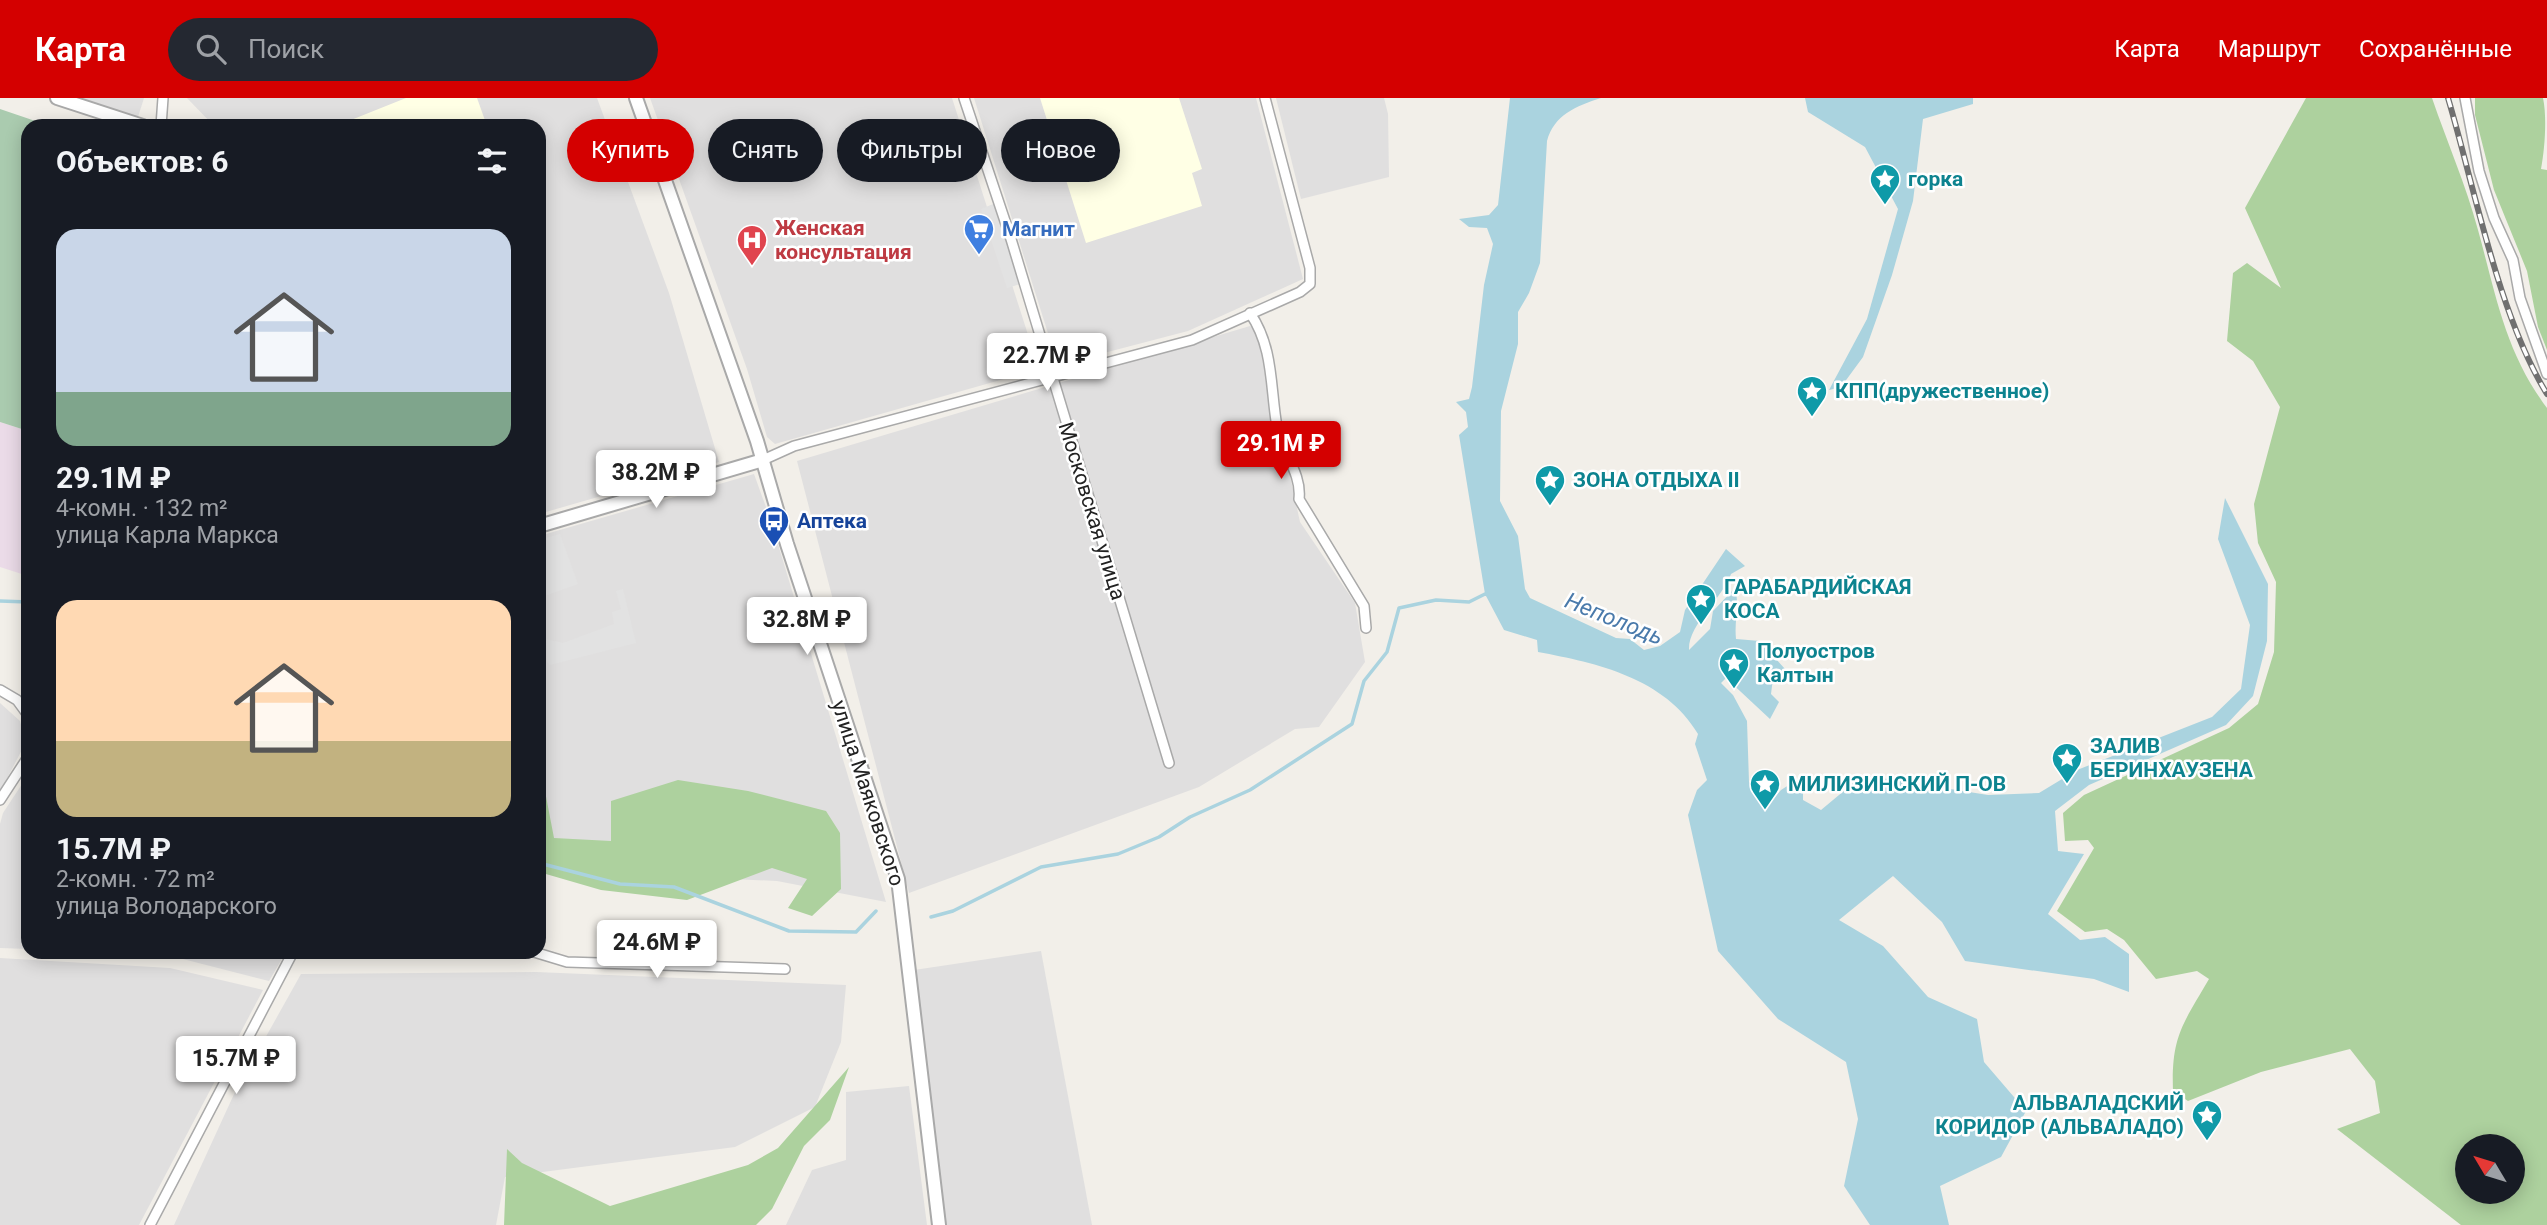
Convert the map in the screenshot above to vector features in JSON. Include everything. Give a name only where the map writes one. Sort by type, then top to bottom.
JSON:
[{"type":"street","points":[[57,98],[122,119]]},
{"type":"street","points":[[162,119],[163,98]]},
{"type":"street","name":"улица Маяковского","points":[[636,98],[763,460],[898,879],[939,1225]]},
{"type":"street","name":"Московская улица","points":[[964,98],[1169,763]]},
{"type":"street","points":[[546,524],[763,460],[794,446],[866,429],[1192,340],[1300,292],[1310,284],[1310,268],[1265,98]]},
{"type":"street","points":[[2465,98],[2479,171],[2494,218],[2513,260],[2520,298],[2547,374]]},
{"type":"street","points":[[1250,313],[1263,331],[1269,355],[1277,430],[1291,460],[1300,491],[1299,499],[1364,606],[1366,628]]},
{"type":"street","points":[[0,691],[17,700],[21,705]]},
{"type":"street","points":[[17,700],[21,700]]},
{"type":"street","points":[[0,800],[21,768]]},
{"type":"street","points":[[546,956],[567,962],[785,969]]},
{"type":"street","points":[[150,1225],[289,959]]},
{"type":"shaded area","points":[[82,98],[144,98],[138,117]]},
{"type":"shaded area","points":[[187,98],[597,98],[605,119],[567,119],[567,182],[628,182],[669,293],[719,462],[546,512],[546,119],[207,119]]},
{"type":"shaded area","points":[[406,98],[477,98],[484,119],[354,119]]},
{"type":"shaded area","points":[[650,98],[952,98],[959,119],[837,119],[837,182],[979,182],[1039,369],[775,444],[767,437],[747,369],[680,182],[694,182],[694,119],[658,119]]},
{"type":"shaded area","points":[[974,98],[1256,98],[1303,279],[1188,331],[1058,365],[987,139],[987,119],[981,119]]},
{"type":"shaded area","points":[[1040,98],[1179,98],[1202,169],[1192,173],[1202,206],[1086,243],[1067,182],[1120,182],[1120,119],[1047,119]]},
{"type":"shaded area","points":[[1276,98],[1384,98],[1388,114],[1389,177],[1301,199]]},
{"type":"shaded area","points":[[0,109],[29,119],[21,119],[21,429],[0,422]]},
{"type":"shaded area","points":[[998,202],[1024,283],[1007,288],[981,209]]},
{"type":"shaded area","points":[[1250,326],[1259,332],[1300,522],[1355,603],[1365,662],[1319,727],[1295,729],[1199,787],[909,893],[797,461]]},
{"type":"shaded area","points":[[0,422],[21,429],[21,574],[0,567]]},
{"type":"shaded area","points":[[754,474],[771,521],[886,902],[777,881],[622,874],[546,857],[546,534]]},
{"type":"shaded area","points":[[560,534],[578,584],[546,595],[546,538]]},
{"type":"shaded area","points":[[623,589],[636,643],[550,665],[547,662],[546,639],[563,643],[614,624],[612,612],[621,609],[616,591]]},
{"type":"shaded area","points":[[0,703],[20,721],[21,752],[0,792]]},
{"type":"shaded area","points":[[21,786],[21,949],[0,948],[0,824],[3,813]]},
{"type":"shaded area","points":[[1041,951],[1092,1225],[946,1225],[914,970]]},
{"type":"shaded area","points":[[0,958],[170,968],[263,990],[139,1225],[0,1225]]},
{"type":"shaded area","points":[[183,959],[282,959],[269,981]]},
{"type":"shaded area","points":[[536,972],[846,985],[841,1042],[815,1107],[735,1147],[505,1177],[496,1225],[174,1225],[235,1092],[301,974]]},
{"type":"shaded area","points":[[909,1086],[927,1225],[786,1225],[812,1170],[846,1160],[846,1092]]},
{"type":"green space","points":[[2306,98],[2432,98],[2468,197],[2511,344],[2547,408],[2547,1225],[2461,1225],[2337,1129],[2380,1113],[2375,1081],[2350,1049],[2261,1072],[2188,1101],[2173,1091],[2174,1057],[2180,1031],[2209,979],[2197,971],[2156,979],[2124,940],[2107,929],[2085,932],[2057,911],[2094,848],[2088,840],[2065,841],[2063,813],[2084,795],[2229,728],[2258,704],[2274,652],[2276,582],[2258,543],[2254,504],[2280,407],[2253,361],[2227,341],[2233,273],[2247,263],[2281,288],[2245,208]]},
{"type":"green space","points":[[2475,98],[2543,98],[2545,133],[2541,169],[2547,170],[2547,350],[2538,327],[2527,271],[2494,190],[2475,115]]},
{"type":"green space","points":[[678,780],[748,791],[826,811],[840,833],[841,889],[812,916],[788,908],[807,879],[772,868],[687,900],[601,890],[546,874],[546,796],[554,838],[611,841],[611,801]]},
{"type":"green space","points":[[849,1067],[830,1120],[804,1146],[772,1209],[756,1225],[504,1225],[507,1149],[522,1163],[610,1206],[748,1165],[778,1148]]},
{"type":"water","points":[[1510,98],[1601,98],[1567,113],[1555,124],[1547,141],[1540,263],[1529,293],[1518,312],[1518,344],[1501,411],[1500,501],[1518,536],[1525,589],[1530,598],[1616,638],[1630,639],[1644,650],[1660,646],[1680,632],[1685,610],[1726,549],[1745,566],[1731,574],[1694,631],[1689,650],[1710,629],[1713,611],[1735,588],[1736,639],[1760,641],[1785,669],[1773,678],[1771,694],[1779,702],[1770,719],[1726,678],[1721,683],[1733,695],[1747,721],[1749,782],[1760,794],[1765,808],[1781,790],[1803,776],[1803,800],[1821,810],[1863,775],[1988,795],[2039,793],[2077,770],[2212,717],[2241,689],[2250,625],[2218,539],[2225,498],[2268,584],[2267,641],[2253,696],[2226,725],[2089,785],[2055,811],[2058,851],[2084,854],[2048,914],[2080,940],[2105,937],[2129,954],[2129,992],[2094,979],[1965,961],[1942,922],[1893,876],[1839,920],[1883,946],[1928,997],[1977,1019],[1984,1062],[2026,1111],[2001,1157],[1940,1186],[1949,1225],[1870,1225],[1844,1186],[1858,1119],[1846,1062],[1778,1019],[1718,951],[1688,815],[1697,790],[1707,780],[1695,744],[1698,734],[1684,715],[1648,686],[1606,668],[1538,652],[1537,640],[1504,630],[1485,594],[1459,435],[1468,427],[1466,412],[1456,402],[1469,399],[1472,387],[1484,285],[1493,244],[1487,228],[1469,227],[1459,219],[1489,215],[1498,205]]},
{"type":"water","points":[[1805,98],[1973,98],[1973,104],[1923,119],[1913,201],[1892,275],[1863,357],[1841,387],[1829,390],[1867,319],[1898,209],[1865,147],[1808,112]]},
{"type":"waterway","points":[[931,917],[953,911],[1041,867],[1118,854],[1159,837],[1190,817],[1250,790],[1352,724],[1364,681],[1387,652],[1399,608],[1436,600],[1469,602],[1485,594],[1489,595]]},
{"type":"waterway","points":[[0,601],[21,602]]},
{"type":"waterway","points":[[546,865],[620,884],[674,887],[789,931],[856,932],[876,911]]},
{"type":"railway","points":[[2448,98],[2501,289],[2530,362],[2547,394]]},
{"type":"place","name":"горка","points":[[1885,206]]},
{"type":"place","name":"Магнит","points":[[979,256]]},
{"type":"place","name":"Женская консультация","points":[[752,267]]},
{"type":"place","name":"КПП(дружественное)","points":[[1812,418]]},
{"type":"place","name":"ЗОНА ОТДЫХА II","points":[[1550,507]]},
{"type":"place","name":"Аптека","points":[[774,548]]},
{"type":"place","name":"ГАРАБАРДИЙСКАЯ КОСА","points":[[1701,626]]},
{"type":"place","name":"Полуостров Калтын","points":[[1734,690]]},
{"type":"place","name":"ЗАЛИВ БЕРИНХАУЗЕНА","points":[[2067,785]]},
{"type":"place","name":"МИЛИЗИНСКИЙ П-ОВ","points":[[1765,811]]},
{"type":"place","name":"АЛЬВАЛАДСКИЙ КОРИДОР (АЛЬВАЛАДО)","points":[[2207,1142]]},
{"type":"water label","name":"Неполодь","points":[[1614,619]]}]
